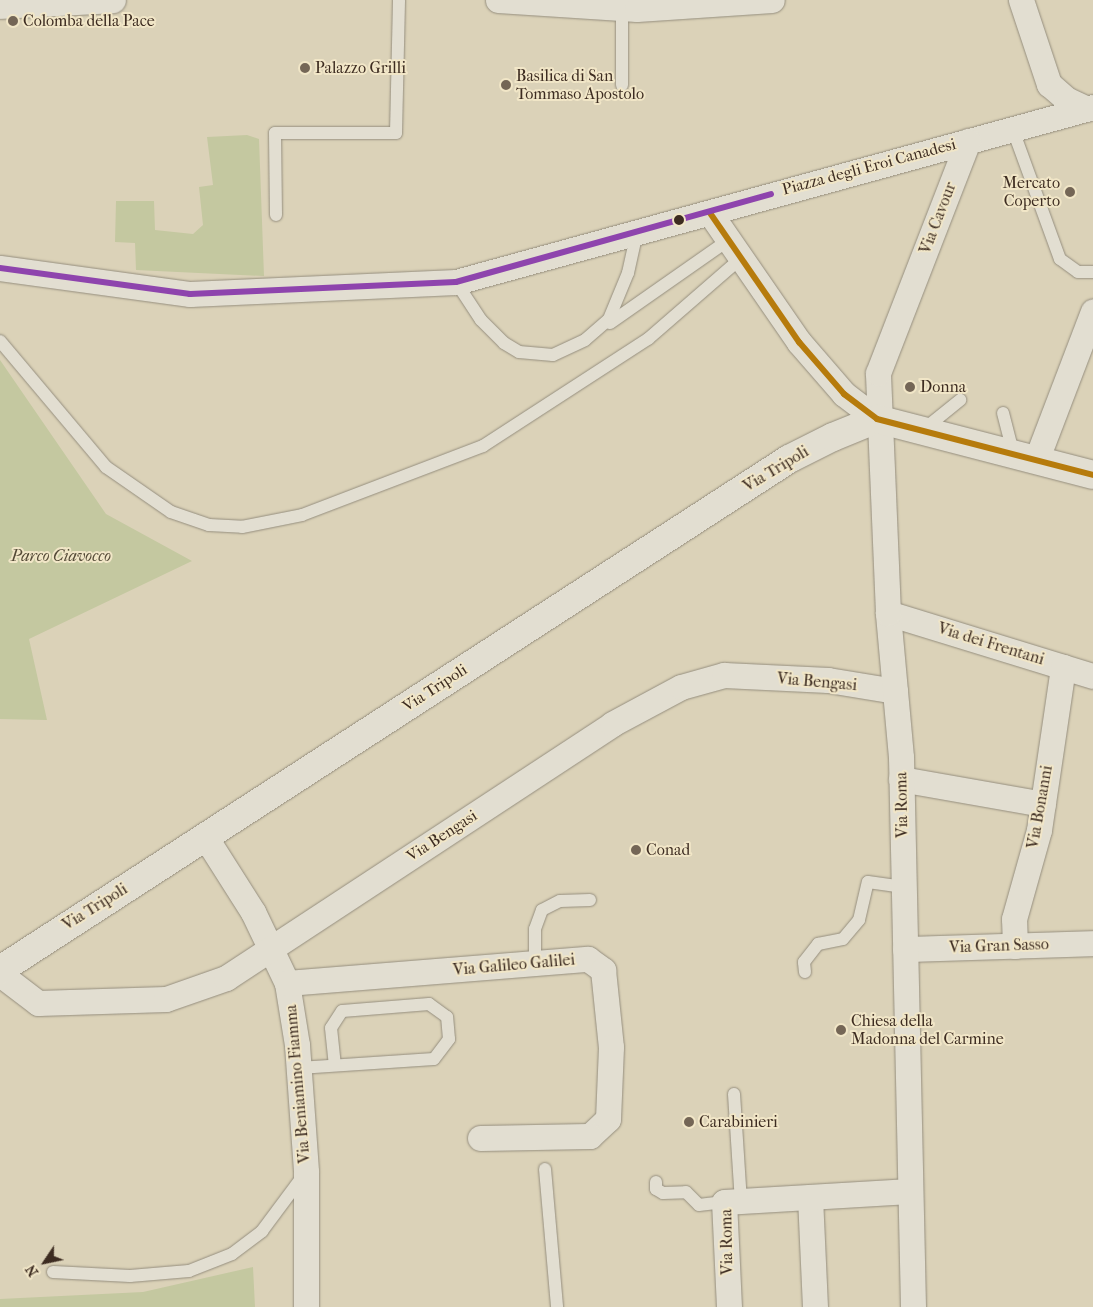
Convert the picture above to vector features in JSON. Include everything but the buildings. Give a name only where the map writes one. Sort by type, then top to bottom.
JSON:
[{"type":"street","points":[[0,6],[113,0]]},
{"type":"street","points":[[498,0],[632,6],[772,0]]},
{"type":"street","points":[[1021,0],[1049,84],[1066,99],[1090,108]]},
{"type":"street","points":[[968,141],[1090,108]]},
{"type":"street","name":"Piazza degli Eroi Canadesi","points":[[0,268],[190,294],[456,282],[968,141]]},
{"type":"street","name":"Via Cavour","points":[[877,419],[878,373],[968,141]]},
{"type":"street","points":[[710,213],[734,250],[810,354],[844,394],[877,419],[1025,455],[1093,475]]},
{"type":"street","points":[[1025,455],[1093,311]]},
{"type":"street","name":"Via Roma","points":[[877,419],[888,613],[901,779],[913,1307]]},
{"type":"street","name":"Via Tripoli","points":[[0,970],[789,459],[877,419]]},
{"type":"street","name":"Via dei Frentani","points":[[888,613],[1093,676]]},
{"type":"street","name":"Via Bonanni","points":[[1015,946],[1014,919],[1043,804],[1063,666]]},
{"type":"street","name":"Via Bengasi","points":[[0,974],[38,1003],[166,999],[226,978],[269,945],[612,724],[681,687],[724,675],[828,680],[895,691]]},
{"type":"street","points":[[901,779],[1043,804]]},
{"type":"street","name":"Via Beniamino Fiamma","points":[[206,838],[269,945],[287,983],[299,1068],[306,1172],[306,1307]]},
{"type":"street","name":"Via Gran Sasso","points":[[905,949],[1093,942]]},
{"type":"street","name":"Via Galileo Galilei","points":[[287,983],[588,959],[603,970],[611,1047],[611,1114],[590,1136],[480,1138]]},
{"type":"street","name":"Via Roma","points":[[729,1307],[732,1201],[910,1191]]},
{"type":"street","points":[[810,1197],[815,1307]]},
{"type":"lane","points":[[276,215],[275,133],[396,133],[399,0]]},
{"type":"lane","points":[[622,86],[632,6]]},
{"type":"lane","points":[[1013,130],[1060,259],[1078,272],[1093,272]]},
{"type":"lane","points":[[599,330],[616,308],[637,232]]},
{"type":"lane","points":[[456,282],[481,320],[520,352],[553,354],[599,330],[734,250]]},
{"type":"lane","points":[[0,341],[67,426],[119,477],[171,512],[209,526],[242,528],[302,515],[483,446],[648,338],[734,250]]},
{"type":"lane","points":[[922,430],[960,400]]},
{"type":"lane","points":[[1003,413],[1025,455]]},
{"type":"lane","points":[[805,972],[804,962],[818,944],[843,939],[859,920],[868,882],[904,886]]},
{"type":"lane","points":[[535,963],[535,929],[542,910],[560,901],[590,900]]},
{"type":"lane","points":[[299,1068],[434,1059],[449,1039],[447,1017],[429,1004],[342,1011],[331,1028],[335,1065]]},
{"type":"lane","points":[[656,1182],[656,1188],[663,1193],[686,1192],[699,1205],[732,1201],[734,1094]]},
{"type":"lane","points":[[545,1169],[558,1307]]},
{"type":"lane","name":"Via Beniamino Fiamma","points":[[53,1272],[130,1276],[189,1271],[232,1254],[262,1231],[306,1172]]},
{"type":"green space","points":[[247,135],[259,139],[264,276],[136,270],[135,243],[115,242],[116,201],[154,201],[155,230],[193,234],[203,225],[199,187],[213,185],[207,137]]},
{"type":"green space","name":"Parco Ciavocco","points":[[0,360],[106,514],[192,561],[29,639],[47,720],[0,719]]},
{"type":"green space","points":[[253,1267],[255,1307],[0,1307],[0,1299],[143,1292]]},
{"type":"transit line","points":[[0,268],[190,294],[456,282],[771,194]]},
{"type":"transit line","points":[[710,213],[799,342],[844,394],[877,419],[1093,475]]},
{"type":"place","name":"Colomba della Pace","points":[[13,21]]},
{"type":"place","name":"Palazzo Grilli","points":[[305,68]]},
{"type":"place","name":"Basilica di San Tommaso Apostolo","points":[[506,85]]},
{"type":"place","name":"Mercato Coperto","points":[[1070,192]]},
{"type":"place","name":"Donna","points":[[910,387]]},
{"type":"place","name":"Conad","points":[[636,850]]},
{"type":"place","name":"Chiesa della Madonna del Carmine","points":[[841,1030]]},
{"type":"place","name":"Carabinieri","points":[[689,1122]]}]
